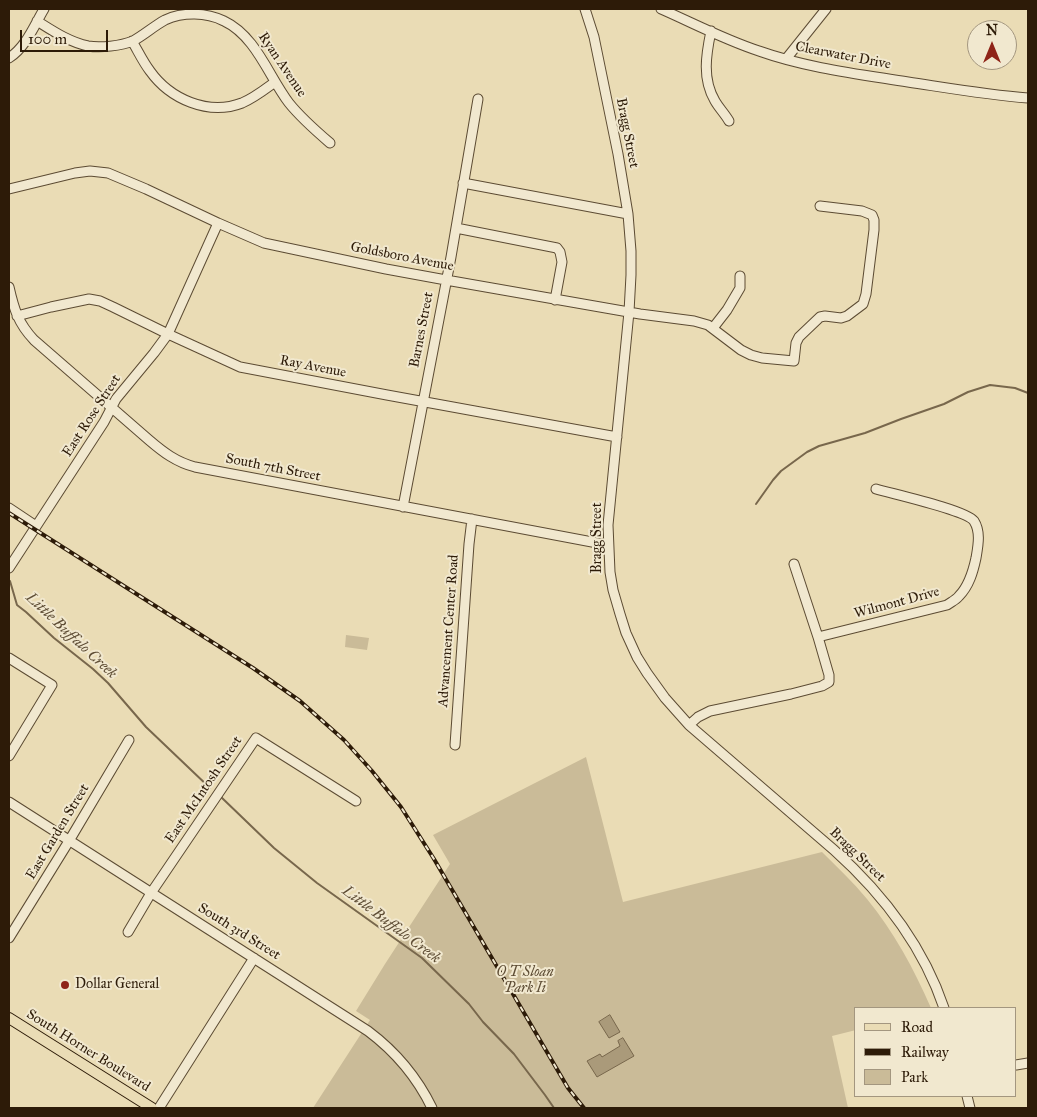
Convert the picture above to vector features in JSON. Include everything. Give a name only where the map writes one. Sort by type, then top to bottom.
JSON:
[{"type":"main road","name":"South Horner Boulevard","points":[[9,1018],[152,1108]]},
{"type":"street","points":[[9,58],[16,54],[23,46],[44,9]]},
{"type":"street","name":"Bragg Street","points":[[585,9],[594,37],[628,214],[631,275],[629,312],[608,525],[610,572],[613,590],[626,633],[650,678],[664,698],[689,725],[854,868],[880,897],[904,929],[922,958],[944,1007]]},
{"type":"street","name":"Clearwater Drive","points":[[661,9],[738,44],[807,65],[1002,96],[1028,98]]},
{"type":"street","points":[[786,59],[826,9]]},
{"type":"street","name":"Ryan Avenue","points":[[37,21],[72,41],[88,46],[102,47],[132,41],[166,20],[190,14],[212,16],[238,29],[247,38],[290,104],[302,118],[330,143]]},
{"type":"street","points":[[711,31],[706,53],[709,88],[715,102],[729,120]]},
{"type":"street","points":[[132,41],[150,71],[160,83],[172,94],[198,105],[227,106],[242,103],[275,82]]},
{"type":"street","name":"Barnes Street","points":[[403,506],[456,228],[478,99]]},
{"type":"street","name":"Goldsboro Avenue","points":[[9,189],[75,173],[101,172],[146,189],[264,243],[282,248],[555,300],[694,320],[714,328],[741,350],[752,355],[762,358],[794,361],[796,343],[820,317],[841,318],[847,316],[863,304],[866,294],[874,230],[872,215],[862,211],[820,206]]},
{"type":"street","points":[[463,183],[628,214]]},
{"type":"street","name":"East Rose Street","points":[[9,568],[99,430],[116,399],[168,334],[218,223]]},
{"type":"street","points":[[456,228],[557,248],[562,262],[555,300]]},
{"type":"street","points":[[714,328],[740,288],[740,276]]},
{"type":"street","name":"South 7th Street","points":[[9,287],[21,325],[34,340],[164,453],[185,465],[608,545]]},
{"type":"street","name":"Ray Avenue","points":[[17,316],[94,299],[240,367],[617,437]]},
{"type":"street","name":"Wilmont Drive","points":[[818,637],[947,605],[959,597],[967,586],[974,570],[978,529],[973,519],[952,509],[876,489]]},
{"type":"street","points":[[9,508],[36,526]]},
{"type":"street","name":"Advancement Center Road","points":[[455,745],[472,520]]},
{"type":"street","points":[[689,725],[698,717],[710,711],[757,702],[826,685],[828,682],[828,675],[818,637],[794,564]]},
{"type":"street","points":[[9,658],[52,685],[9,756]]},
{"type":"street","name":"East McIntosh Street","points":[[128,932],[151,893],[256,738],[356,802]]},
{"type":"street","name":"East Garden Street","points":[[9,938],[129,740]]},
{"type":"street","name":"South 3rd Street","points":[[9,802],[379,1039],[411,1073],[432,1108]]},
{"type":"street","points":[[158,1108],[254,958]]},
{"type":"green space","points":[[346,635],[369,638],[367,650],[345,647]]},
{"type":"green space","name":"O T Sloan Park Ii","points":[[586,757],[623,902],[822,852],[862,893],[886,924],[918,979],[931,1007],[854,1007],[854,1030],[832,1036],[848,1108],[313,1108],[370,1020],[356,1011],[450,864],[433,835]]},
{"type":"shaded area","points":[[610,1015],[620,1032],[609,1038],[599,1022]]},
{"type":"shaded area","points":[[623,1038],[634,1056],[597,1077],[587,1061],[600,1054],[602,1057],[620,1046],[618,1041]]},
{"type":"waterway","points":[[756,504],[781,471],[807,452],[819,446],[865,433],[990,385],[1015,388],[1028,393]]},
{"type":"waterway","name":"Little Buffalo Creek","points":[[10,581],[17,605],[108,683],[146,727],[210,788]]},
{"type":"waterway","name":"Little Buffalo Creek","points":[[220,796],[274,848],[317,883],[422,958],[469,1004],[483,1022],[514,1054],[554,1108]]},
{"type":"railway","points":[[9,513],[253,668],[300,701],[344,740],[401,807],[434,859],[568,1088],[584,1108]]},
{"type":"place","name":"Dollar General","points":[[65,985]]}]
